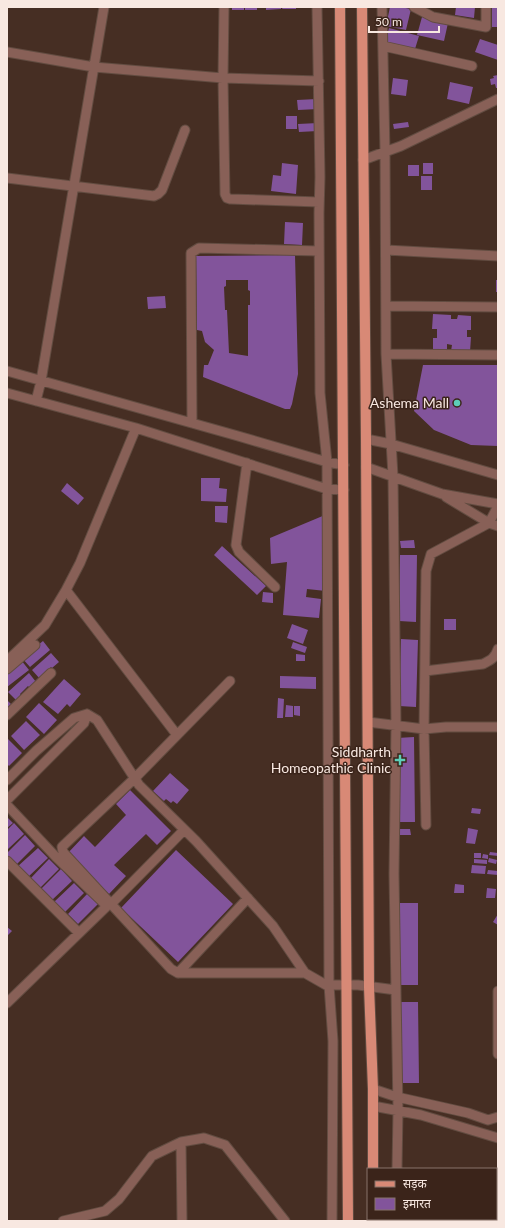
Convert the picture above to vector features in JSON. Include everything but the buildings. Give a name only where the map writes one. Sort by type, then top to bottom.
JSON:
[{"type":"main road","points":[[340,7],[348,1221]]},
{"type":"main road","points":[[362,7],[369,987],[373,1088],[373,1168]]},
{"type":"street","points":[[36,401],[41,381],[104,7]]},
{"type":"street","points":[[224,7],[223,78],[225,194],[227,198],[319,202]]},
{"type":"street","points":[[317,7],[319,81],[320,393],[327,489],[330,985],[333,1041],[331,1148],[332,1221]]},
{"type":"street","points":[[382,7],[385,152],[386,354],[393,476],[396,725],[394,874],[398,1110],[397,1168]]},
{"type":"street","points":[[414,7],[433,17],[486,27],[486,7]]},
{"type":"street","points":[[383,46],[472,66]]},
{"type":"street","points":[[7,52],[94,67],[223,78],[319,81]]},
{"type":"street","points":[[363,160],[385,152],[498,99]]},
{"type":"street","points":[[7,178],[154,196],[158,194],[165,182],[185,130]]},
{"type":"street","points":[[192,423],[191,253],[200,248],[319,251]]},
{"type":"street","points":[[386,250],[498,256]]},
{"type":"street","points":[[386,306],[498,307]]},
{"type":"street","points":[[386,354],[498,355]]},
{"type":"street","points":[[7,371],[326,462],[344,465]]},
{"type":"street","points":[[7,393],[136,428],[327,489],[344,490]]},
{"type":"street","points":[[7,661],[45,625],[66,590],[80,563],[136,428]]},
{"type":"street","points":[[366,439],[391,444],[498,475]]},
{"type":"street","points":[[247,464],[236,545],[239,552],[275,587]]},
{"type":"street","points":[[366,467],[442,494],[498,505],[494,524]]},
{"type":"street","points":[[442,494],[494,524]]},
{"type":"street","points":[[426,825],[424,729],[426,571],[431,554],[494,524]]},
{"type":"street","points":[[66,590],[177,735]]},
{"type":"street","points":[[7,669],[35,645]]},
{"type":"street","points":[[425,671],[483,664],[496,656],[498,649]]},
{"type":"street","points":[[7,715],[51,673]]},
{"type":"street","points":[[230,681],[135,778],[64,844],[62,847],[63,852],[170,970],[178,973],[306,973]]},
{"type":"street","points":[[7,780],[36,751],[74,718],[87,714],[97,720],[139,785],[184,830],[273,926],[306,973],[326,985],[346,985],[396,990]]},
{"type":"street","points":[[7,800],[84,723],[87,714]]},
{"type":"street","points":[[328,719],[344,719]]},
{"type":"street","points":[[368,722],[424,729],[446,727],[498,728]]},
{"type":"street","points":[[36,751],[46,761]]},
{"type":"street","points":[[7,805],[56,857],[107,906],[7,1003]]},
{"type":"street","points":[[111,904],[184,830]]},
{"type":"street","points":[[7,861],[79,933]]},
{"type":"street","points":[[178,973],[248,898]]},
{"type":"street","points":[[498,991],[498,1054]]},
{"type":"street","points":[[373,1088],[397,1097],[460,1111],[488,1120],[498,1117]]},
{"type":"street","points":[[373,1106],[421,1115],[498,1138]]},
{"type":"street","points":[[63,1221],[106,1211],[119,1199],[152,1156],[181,1142],[204,1138],[225,1145],[285,1221]]},
{"type":"street","points":[[181,1142],[182,1221]]},
{"type":"place","name":"Ashema Mall","points":[[457,403]]},
{"type":"place","name":"Siddharth Homeopathic Clinic","points":[[400,760]]}]
